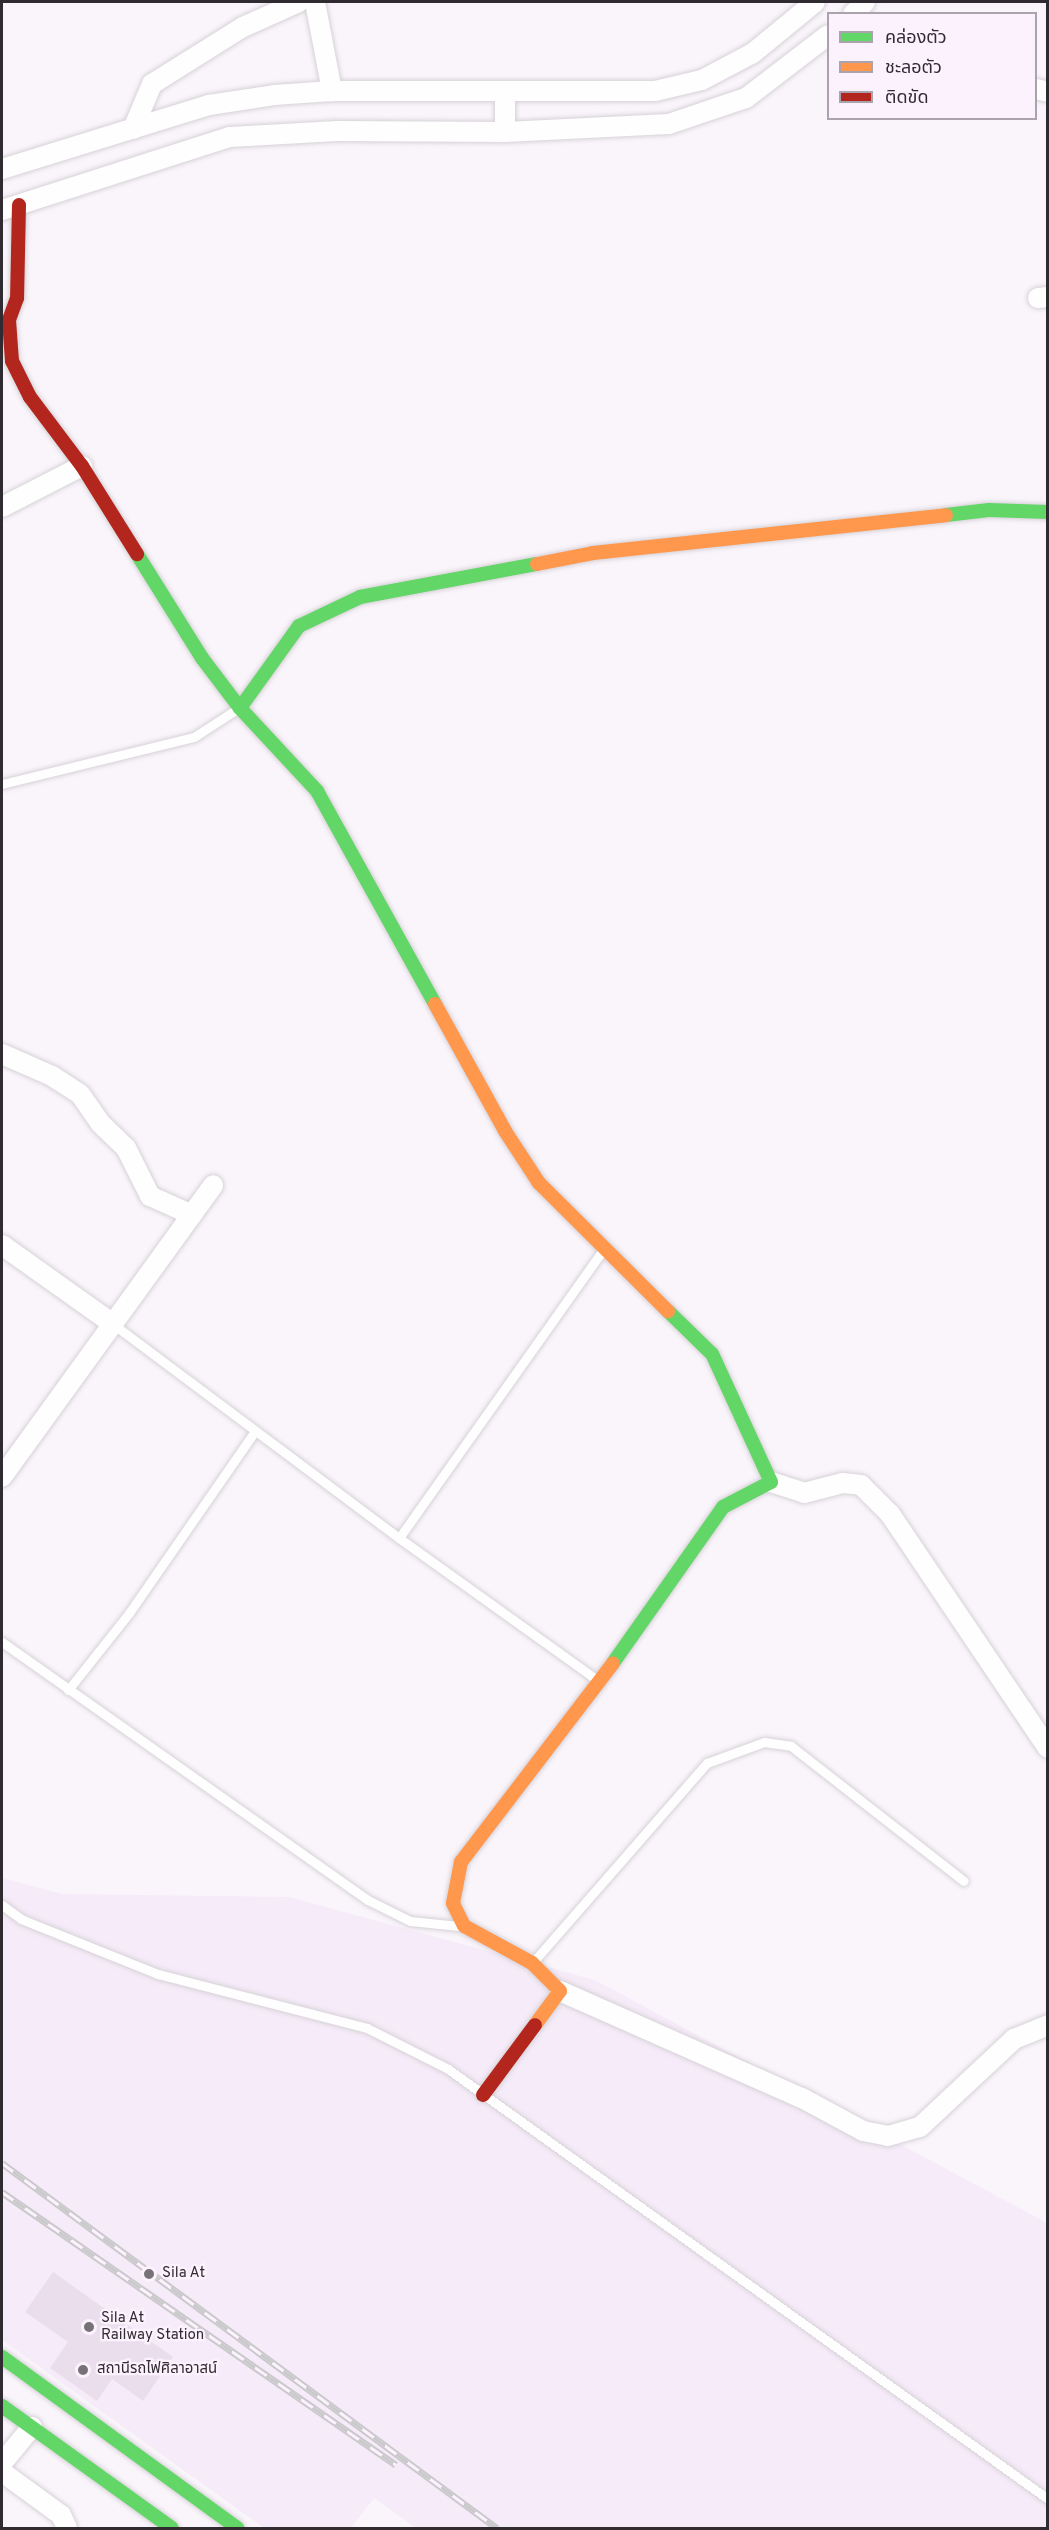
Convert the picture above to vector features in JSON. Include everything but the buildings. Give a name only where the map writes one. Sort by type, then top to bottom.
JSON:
[{"type":"street","points":[[133,129],[152,84],[243,27],[299,2]]},
{"type":"street","points":[[315,2],[333,91]]},
{"type":"street","points":[[2,169],[209,105],[333,91],[655,92],[702,80],[753,53],[815,2]]},
{"type":"street","points":[[771,1482],[712,1354],[603,1250],[539,1184],[505,1131],[317,791],[240,708],[202,658],[82,465],[7,363],[9,320],[17,298],[10,207],[230,138],[337,130],[505,132],[669,124],[746,98],[827,37]]},
{"type":"street","points":[[505,93],[505,132]]},
{"type":"street","points":[[2,507],[82,465]]},
{"type":"street","points":[[240,708],[299,626],[360,597],[593,553],[989,510],[1047,512]]},
{"type":"street","points":[[2,1054],[52,1076],[80,1094],[100,1123],[126,1148],[150,1196],[192,1215]]},
{"type":"street","points":[[2,1477],[213,1185]]},
{"type":"street","points":[[2,1245],[113,1324]]},
{"type":"street","points":[[1047,1748],[890,1514],[861,1485],[843,1483],[804,1493],[771,1482],[723,1507],[599,1682],[461,1862],[453,1903],[464,1926],[532,1963],[560,1991],[802,2098],[863,2131],[888,2136],[920,2127],[1014,2039],[1047,2025]]},
{"type":"street","points":[[483,2095],[560,1991]]},
{"type":"street","points":[[2,2357],[237,2529]]},
{"type":"street","points":[[2,2406],[172,2529]]},
{"type":"street","points":[[2,2463],[32,2427]]},
{"type":"street","points":[[2,2472],[61,2515],[67,2529]]},
{"type":"lane","points":[[2,784],[194,736],[240,708]]},
{"type":"lane","points":[[399,1538],[603,1250]]},
{"type":"lane","points":[[113,1324],[399,1538],[599,1682]]},
{"type":"lane","points":[[68,1690],[129,1613],[255,1431]]},
{"type":"lane","points":[[2,1642],[368,1900],[410,1921],[464,1926]]},
{"type":"lane","points":[[532,1963],[707,1763],[764,1742],[791,1746],[964,1881]]},
{"type":"lane","points":[[2,1905],[21,1919],[158,1974],[367,2028],[448,2069],[1047,2499]]},
{"type":"shaded area","points":[[2,1878],[62,1894],[289,1897],[595,1980],[1047,2223],[1047,2528],[416,2528],[374,2498],[351,2528],[264,2528],[2,2340]]},
{"type":"railway","points":[[2,2163],[497,2528]]},
{"type":"railway","points":[[2,2192],[396,2465]]},
{"type":"traffic: fast","points":[[946,515],[989,510],[1048,512]]},
{"type":"traffic: fast","points":[[137,554],[202,658],[240,708],[299,626],[360,597],[537,564]]},
{"type":"traffic: fast","points":[[240,708],[317,791],[435,1004]]},
{"type":"traffic: fast","points":[[613,1663],[723,1507],[771,1482],[712,1354],[668,1311]]},
{"type":"traffic: fast","points":[[2,2357],[237,2528]]},
{"type":"traffic: fast","points":[[2,2406],[172,2528]]},
{"type":"traffic: slow","points":[[537,564],[593,553],[946,515]]},
{"type":"traffic: slow","points":[[435,1004],[505,1131],[539,1183],[668,1311]]},
{"type":"traffic: slow","points":[[535,2025],[560,1991],[532,1963],[464,1926],[453,1903],[461,1862],[613,1663]]},
{"type":"traffic: jam","points":[[19,205],[17,298],[9,320],[12,361],[30,397],[82,466],[137,554]]},
{"type":"traffic: jam","points":[[483,2095],[535,2025]]},
{"type":"place","name":"Sila At","points":[[149,2274]]},
{"type":"place","name":"Sila At Railway Station","points":[[89,2327]]},
{"type":"place","name":"สถานีรถไฟศิลาอาสน์","points":[[83,2370]]}]
